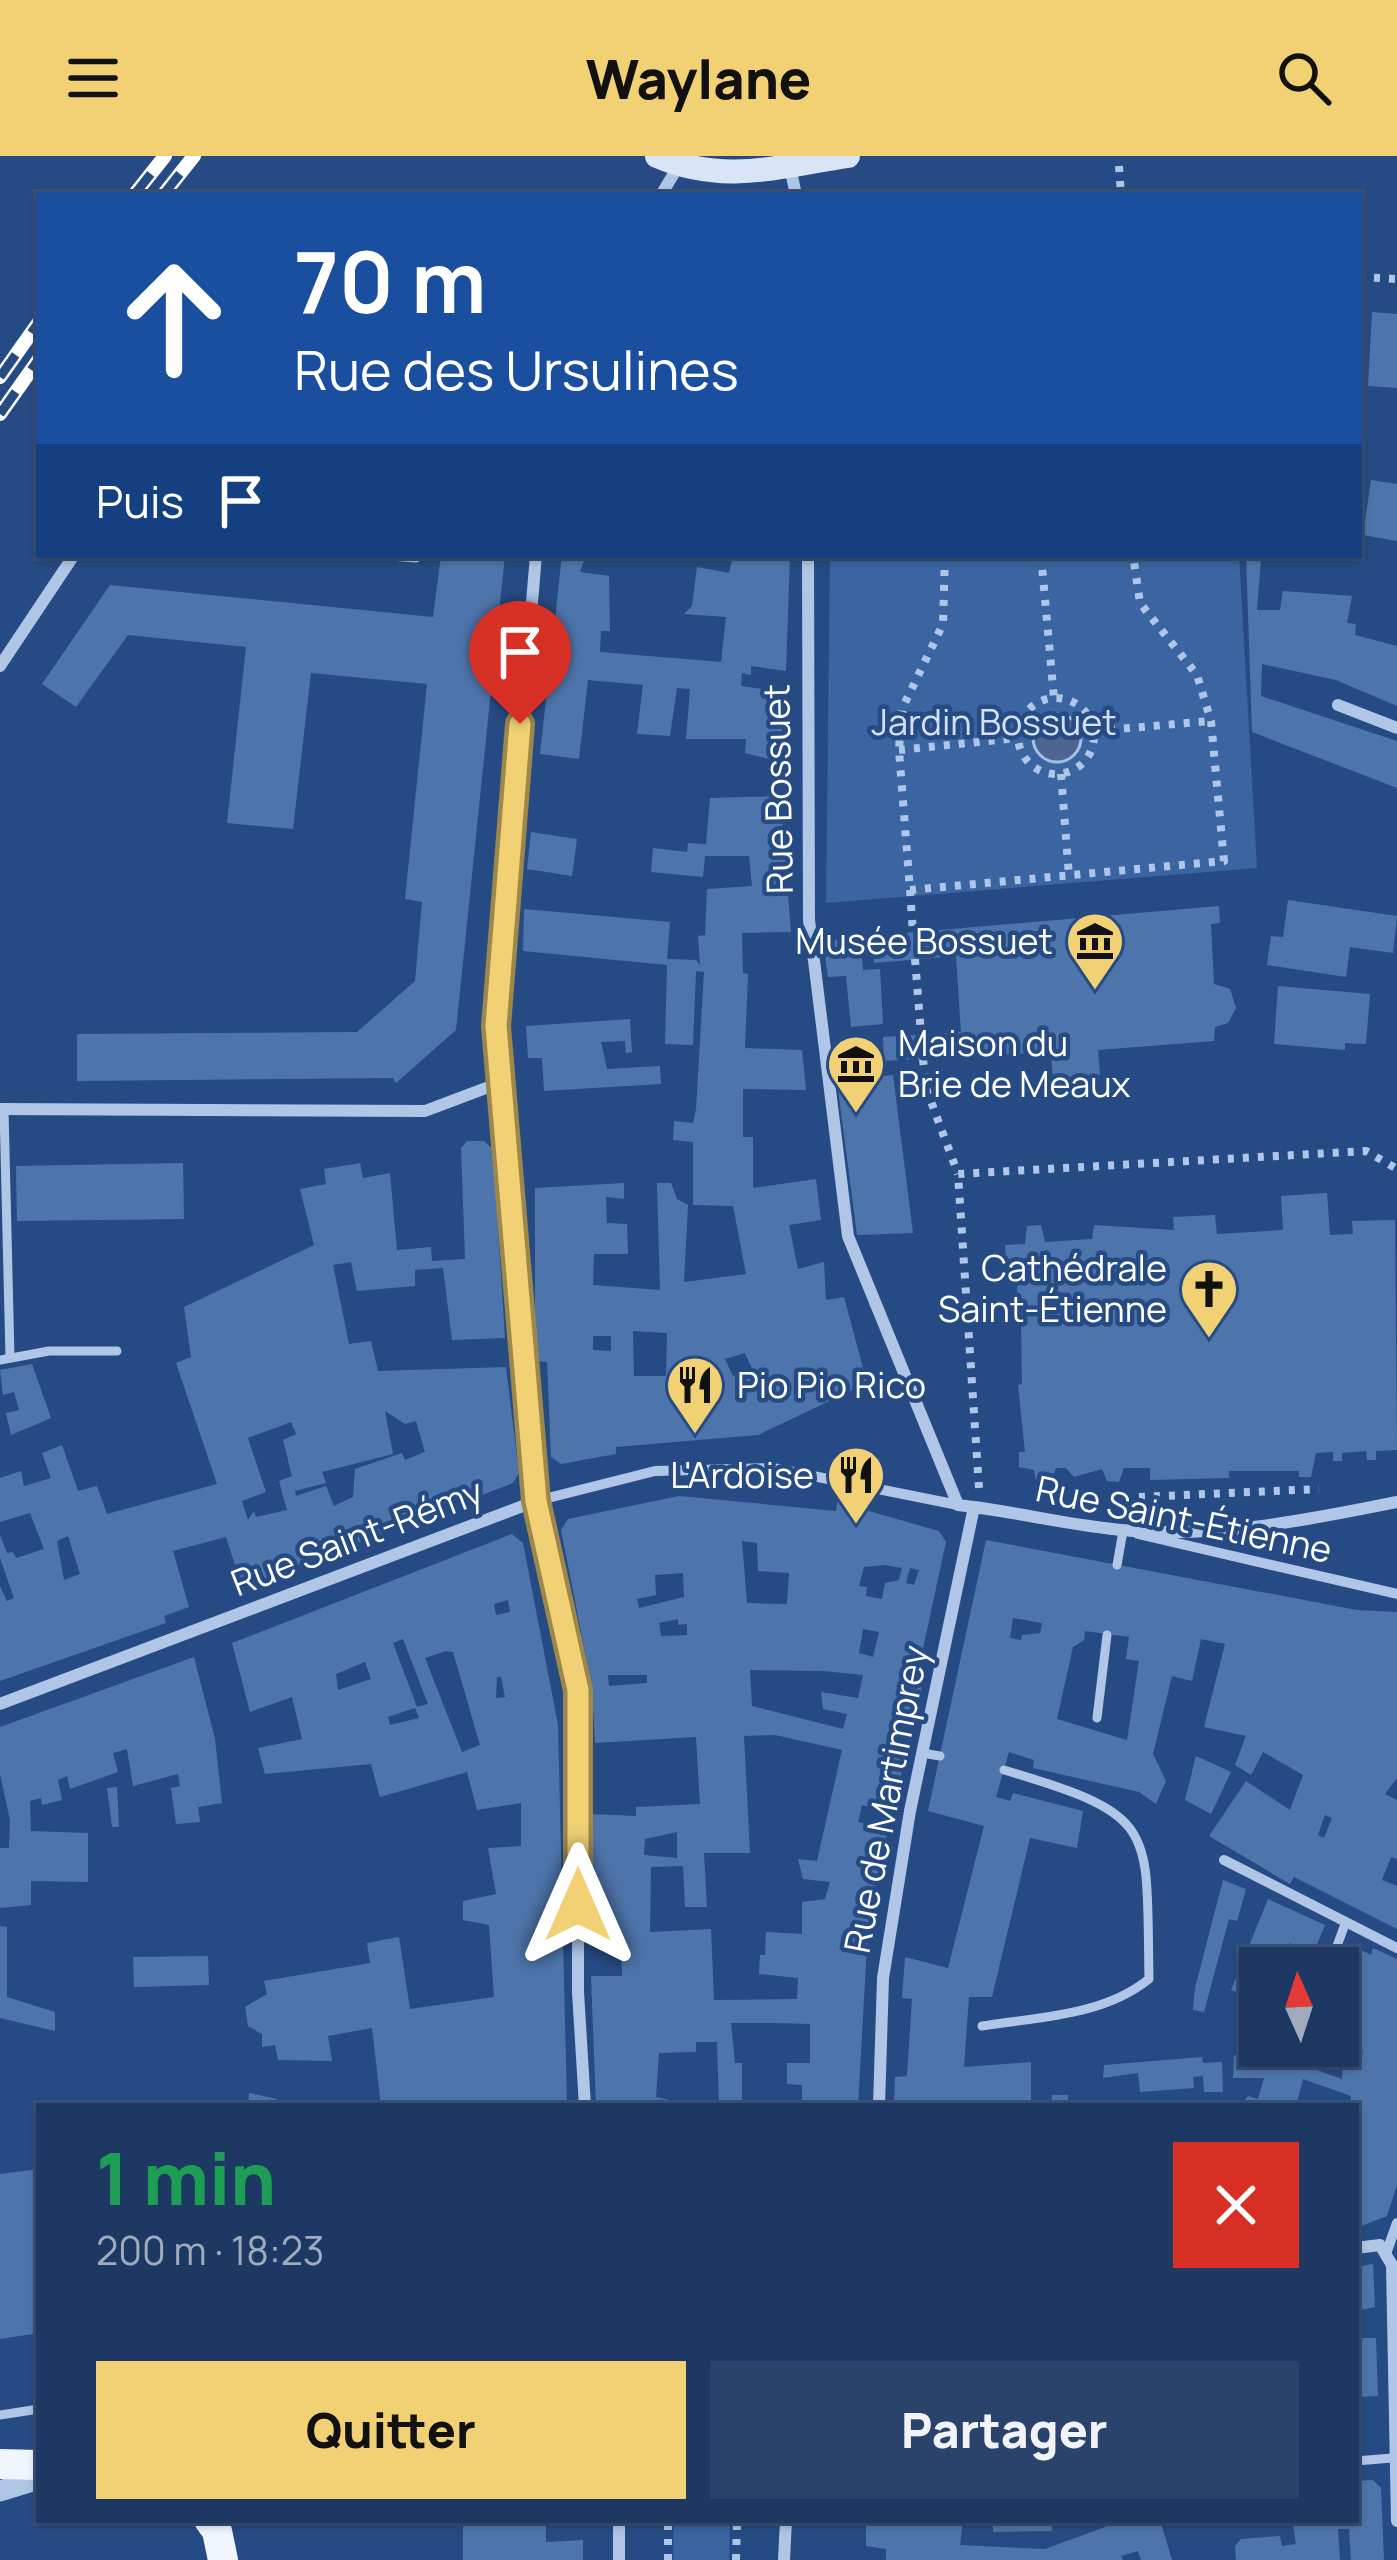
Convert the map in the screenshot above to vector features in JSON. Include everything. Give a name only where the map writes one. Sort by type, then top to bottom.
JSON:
[{"type":"main road","points":[[668,161],[707,163],[738,175],[848,156]]},
{"type":"main road","points":[[0,2464],[36,2465]]},
{"type":"street","points":[[662,192],[668,161]]},
{"type":"street","points":[[790,167],[795,192]]},
{"type":"street","points":[[0,666],[72,558]]},
{"type":"street","points":[[536,558],[496,1026],[536,1501],[578,1690],[578,1991],[584,2103]]},
{"type":"street","name":"Rue Bossuet","points":[[808,558],[809,920],[848,1236],[958,1505]]},
{"type":"street","points":[[1338,705],[1397,728]]},
{"type":"street","points":[[2,1109],[425,1111],[502,1082]]},
{"type":"street","name":"Rue Saint-Rémy","points":[[0,1704],[536,1501],[655,1471],[773,1468],[958,1505]]},
{"type":"street","points":[[1123,1531],[1250,1525],[1397,1502]]},
{"type":"street","name":"Rue Saint-Étienne","points":[[958,1505],[1123,1531],[1397,1594]]},
{"type":"street","name":"Rue de Martimprey","points":[[879,2103],[883,1978],[922,1754],[974,1507]]},
{"type":"street","points":[[1224,1860],[1397,1948]]},
{"type":"street","points":[[1397,2223],[1392,2242],[1397,2521]]},
{"type":"street","points":[[1359,2248],[1392,2242]]},
{"type":"street","points":[[0,2491],[36,2481]]},
{"type":"street","points":[[619,2560],[620,2523]]},
{"type":"street","points":[[784,2560],[786,2523]]},
{"type":"lane","points":[[2,1109],[5,1359],[117,1351]]},
{"type":"lane","points":[[1117,1565],[1123,1531]]},
{"type":"lane","points":[[1097,1718],[1107,1635]]},
{"type":"lane","points":[[922,1754],[940,1756]]},
{"type":"lane","points":[[982,2026],[1095,2008],[1127,1997],[1149,1979],[1147,1859],[1141,1839],[1113,1809],[1004,1770]]},
{"type":"lane","points":[[1337,1947],[1345,1924]]},
{"type":"lane","points":[[0,2415],[36,2409]]},
{"type":"lane","points":[[1359,2461],[1395,2458]]},
{"type":"path","points":[[1119,166],[1121,192]]},
{"type":"path","points":[[1362,277],[1397,279]]},
{"type":"path","points":[[913,933],[899,750],[902,709],[943,624],[945,558]]},
{"type":"path","points":[[1041,558],[1054,698]]},
{"type":"path","points":[[910,890],[1224,861],[1211,721],[1197,675],[1140,603],[1133,558]]},
{"type":"path","points":[[1018,738],[1032,706],[1054,698],[1076,704],[1094,731]]},
{"type":"path","points":[[1094,731],[1211,721]]},
{"type":"path","points":[[1018,738],[1036,769],[1060,774],[1082,764],[1094,731]]},
{"type":"path","points":[[899,750],[1018,738]]},
{"type":"path","points":[[1060,774],[1069,876]]},
{"type":"path","points":[[915,959],[921,1034]]},
{"type":"path","points":[[923,1059],[926,1088],[958,1174],[980,1483],[974,1507]]},
{"type":"path","points":[[958,1174],[1366,1151],[1397,1169]]},
{"type":"path","points":[[980,1483],[1002,1486]]},
{"type":"path","points":[[1092,1499],[1339,1485]]},
{"type":"path","points":[[668,2523],[668,2560]]},
{"type":"path","points":[[736,2560],[737,2523]]},
{"type":"green space","name":"Jardin Bossuet","points":[[830,558],[1239,558],[1257,868],[826,903]]},
{"type":"green space","points":[[674,2523],[730,2523],[729,2560],[673,2560]]},
{"type":"shaded area","points":[[1057,714],[1074,721],[1081,738],[1074,755],[1057,762],[1040,755],[1033,738],[1040,721]]},
{"type":"building","points":[[1372,312],[1397,314],[1397,388],[1368,386]]},
{"type":"building","points":[[1371,480],[1397,484],[1397,541],[1363,535]]},
{"type":"building","points":[[441,558],[505,558],[456,1030],[396,1083],[393,1078],[77,1081],[77,1034],[357,1032],[415,981],[422,902],[405,899],[427,684],[311,673],[293,829],[227,823],[246,647],[128,635],[76,707],[42,684],[110,585],[433,617]]},
{"type":"building","points":[[562,558],[585,558],[580,572],[609,576],[610,631],[601,631],[600,652],[721,662],[726,617],[684,614],[692,606],[697,567],[729,573],[732,558],[790,558],[786,671],[751,666],[751,675],[742,673],[741,686],[783,692],[781,762],[745,753],[746,739],[686,739],[690,689],[677,688],[670,736],[637,734],[643,685],[588,680],[579,759],[540,754]]},
{"type":"building","points":[[1246,558],[1261,560],[1257,610],[1280,610],[1283,591],[1352,596],[1347,623],[1356,624],[1355,635],[1397,646],[1397,706],[1336,680],[1262,664],[1261,696],[1397,741],[1397,788],[1252,732]]},
{"type":"building","points":[[780,796],[791,932],[742,933],[743,973],[748,974],[745,1048],[802,1050],[806,1090],[743,1089],[743,1137],[753,1137],[753,1188],[816,1179],[821,1220],[789,1225],[798,1269],[824,1262],[826,1300],[844,1297],[867,1383],[758,1435],[616,1447],[616,1454],[561,1464],[551,1457],[547,1362],[535,1361],[535,1188],[624,1183],[624,1199],[606,1197],[607,1223],[627,1224],[628,1254],[594,1254],[593,1285],[660,1290],[657,1183],[671,1183],[677,1199],[688,1205],[684,1282],[746,1274],[733,1206],[693,1205],[693,1142],[673,1140],[674,1121],[693,1123],[696,1109],[704,972],[696,971],[693,1045],[665,1044],[667,965],[523,951],[524,909],[670,922],[667,959],[696,960],[700,965],[698,936],[705,935],[707,889],[752,886],[749,856],[705,856],[703,877],[651,872],[653,848],[687,852],[688,843],[706,844],[710,798]],"holes":[[[633,1331],[667,1333],[666,1376],[634,1376]],[[593,1336],[611,1336],[611,1351],[593,1350]],[[745,1353],[752,1369],[733,1376],[725,1359]]]},
{"type":"building","points":[[531,832],[577,839],[572,876],[527,869]]},
{"type":"building","points":[[1288,900],[1397,916],[1393,953],[1350,947],[1346,977],[1267,965],[1271,936],[1283,937]]},
{"type":"building","name":"Musée Bossuet","points":[[1219,906],[1220,923],[1211,924],[1214,984],[1230,989],[1236,1008],[1228,1023],[1215,1027],[1214,1041],[1098,1050],[1100,1075],[1053,1078],[1051,1052],[884,1061],[883,1037],[961,1032],[956,956],[874,963],[871,936]]},
{"type":"building","points":[[860,938],[863,970],[880,969],[883,1024],[851,1027],[846,976],[828,977],[823,941]]},
{"type":"building","points":[[1278,986],[1370,994],[1366,1044],[1345,1043],[1345,1050],[1274,1044]]},
{"type":"building","points":[[630,1019],[632,1052],[626,1053],[625,1041],[601,1042],[607,1069],[660,1066],[661,1084],[544,1091],[542,1058],[528,1058],[526,1026]]},
{"type":"building","points":[[893,1075],[913,1233],[857,1235],[837,1081]]},
{"type":"building","points":[[467,1141],[484,1141],[493,1149],[505,1338],[452,1340],[443,1268],[415,1270],[415,1286],[357,1291],[351,1262],[333,1265],[349,1344],[371,1341],[378,1371],[506,1367],[519,1473],[513,1483],[242,1587],[226,1537],[173,1551],[189,1607],[164,1616],[166,1623],[0,1681],[0,1586],[7,1601],[14,1598],[0,1558],[0,1535],[7,1553],[13,1552],[16,1558],[44,1549],[30,1513],[0,1522],[0,1478],[21,1471],[24,1486],[51,1478],[42,1453],[62,1445],[78,1491],[97,1486],[107,1514],[217,1484],[176,1363],[191,1357],[184,1307],[314,1245],[300,1189],[326,1184],[324,1169],[360,1163],[363,1178],[390,1173],[397,1250],[431,1247],[432,1261],[465,1259],[461,1148]],"holes":[[[385,1411],[405,1424],[416,1421],[425,1452],[405,1460],[402,1453],[355,1469],[353,1497],[334,1506],[326,1486],[296,1496],[295,1491],[326,1483],[322,1472],[393,1454]],[[291,1422],[296,1434],[283,1440],[292,1476],[279,1481],[287,1510],[256,1517],[254,1511],[248,1520],[242,1501],[266,1492],[248,1438]],[[68,1536],[80,1574],[64,1580],[57,1541]]]},
{"type":"building","points":[[183,1163],[184,1219],[17,1221],[16,1166]]},
{"type":"building","name":"Cathédrale Saint-Étienne","points":[[1327,1193],[1330,1235],[1353,1234],[1352,1221],[1395,1220],[1397,1450],[1376,1451],[1376,1460],[1367,1460],[1366,1451],[1342,1453],[1342,1461],[1333,1461],[1333,1452],[1316,1453],[1311,1477],[1299,1477],[1299,1471],[1229,1471],[1229,1478],[1150,1480],[1150,1468],[1124,1468],[1119,1482],[1107,1481],[1102,1469],[1074,1477],[1066,1468],[1056,1468],[1051,1481],[1036,1481],[1034,1470],[1019,1467],[1019,1452],[1025,1452],[1018,1385],[1022,1384],[1021,1325],[1015,1324],[1019,1260],[1006,1261],[1005,1245],[1025,1244],[1027,1226],[1041,1225],[1045,1242],[1092,1239],[1094,1225],[1174,1230],[1173,1217],[1215,1215],[1217,1234],[1283,1230],[1281,1196]]},
{"type":"building","points":[[32,1364],[51,1418],[11,1435],[6,1413],[19,1410],[14,1392],[3,1395],[0,1370]]},
{"type":"building","points":[[679,1496],[836,1511],[837,1502],[939,1531],[946,1542],[919,1667],[926,1669],[892,1813],[862,1805],[858,1822],[888,1830],[869,1910],[858,2103],[802,2103],[802,2085],[787,2084],[787,2063],[810,2063],[810,2024],[731,2023],[735,2063],[742,2063],[742,2103],[719,2103],[717,2042],[696,2042],[696,2052],[659,2053],[656,2097],[683,2103],[596,2103],[591,1976],[622,1976],[621,1934],[591,1934],[590,1814],[636,1816],[636,1807],[700,1804],[696,1737],[595,1743],[592,1687],[561,1530],[568,1519]],"holes":[[[742,1541],[757,1543],[758,1571],[789,1573],[787,1604],[747,1603]],[[884,1565],[902,1568],[899,1580],[885,1583],[882,1599],[866,1596],[867,1587],[859,1586],[864,1567]],[[910,1568],[919,1570],[914,1585],[906,1583]],[[683,1573],[684,1597],[639,1608],[637,1599],[656,1595],[655,1575]],[[678,1619],[678,1625],[687,1624],[687,1635],[661,1636],[659,1623]],[[863,1629],[879,1632],[873,1657],[859,1653]],[[750,1670],[863,1675],[858,1698],[821,1692],[823,1709],[847,1714],[843,1729],[752,1706]],[[608,1675],[647,1675],[647,1683],[609,1686]],[[775,1735],[842,1750],[817,1861],[798,1859],[803,1879],[830,1882],[825,1899],[802,1902],[802,1934],[766,1932],[765,1955],[760,1955],[759,1974],[798,1978],[797,1999],[714,2000],[711,1929],[650,1932],[651,1867],[683,1866],[685,1907],[707,1907],[704,1853],[750,1853],[744,1736]],[[677,1832],[677,1858],[644,1855],[645,1839]]]},
{"type":"building","points":[[512,1534],[523,1543],[558,1725],[567,2103],[381,2103],[372,2028],[328,2036],[332,2061],[278,2060],[275,2045],[262,2047],[262,2034],[248,2026],[245,2007],[267,1994],[264,1981],[370,1963],[367,1943],[399,1937],[410,2009],[494,1997],[489,1925],[463,1920],[463,1901],[496,1894],[488,1848],[521,1846],[521,1803],[477,1810],[467,1772],[380,1797],[371,1764],[265,1774],[258,1748],[302,1739],[292,1697],[250,1712],[232,1643]],"holes":[[[508,1600],[510,1612],[496,1615],[494,1604]],[[403,1639],[428,1704],[417,1707],[393,1643]],[[453,1652],[480,1745],[462,1752],[425,1658]],[[365,1662],[371,1679],[338,1690],[336,1674]],[[497,1677],[501,1677],[505,1697],[496,1698]],[[415,1708],[419,1718],[390,1725],[388,1717]]]},
{"type":"building","points":[[986,1540],[1357,1610],[1397,1612],[1397,1778],[1385,1794],[1397,1800],[1397,1859],[1391,1857],[1382,1880],[1397,1886],[1397,1929],[1294,1877],[1290,1884],[1209,1836],[1246,1781],[1290,1810],[1303,1775],[1263,1752],[1251,1775],[1235,1765],[1246,1736],[1204,1727],[1225,1644],[1201,1639],[1192,1681],[1172,1676],[1153,1754],[1166,1781],[1156,1804],[1139,1792],[1033,1768],[1034,1760],[1009,1752],[996,1797],[1010,1801],[1013,1793],[1083,1811],[1077,1848],[1030,1838],[992,1997],[969,1997],[964,2067],[1031,2062],[1031,2103],[894,2103],[895,2077],[907,2076],[912,1999],[902,1998],[905,1957],[948,1968],[984,1826],[928,1811]],"holes":[[[1013,1618],[1042,1623],[1040,1633],[1022,1635],[1021,1640],[1010,1638]],[[1085,1631],[1129,1637],[1126,1659],[1139,1661],[1127,1740],[1057,1719],[1073,1647],[1084,1640]],[[1325,1815],[1332,1818],[1324,1838],[1318,1835]]]},
{"type":"building","points":[[194,1657],[215,1739],[222,1803],[198,1807],[200,1822],[176,1824],[171,1788],[180,1786],[178,1774],[133,1786],[127,1749],[113,1753],[118,1772],[70,1789],[67,1776],[58,1780],[62,1800],[42,1805],[41,1798],[30,1801],[31,1831],[88,1833],[88,1882],[31,1881],[31,1905],[0,1908],[0,1848],[9,1848],[10,1820],[0,1774],[0,1727]]},
{"type":"building","points":[[1196,1756],[1231,1772],[1211,1814],[1185,1800]]},
{"type":"building","points":[[117,1787],[119,1827],[112,1827],[107,1788]]},
{"type":"building","points":[[1223,1880],[1246,1889],[1237,1921],[1229,1919],[1204,2012],[1193,2010],[1195,1988]]},
{"type":"building","points":[[1268,1899],[1325,1925],[1316,1947],[1290,1943],[1289,1947],[1248,1947]]},
{"type":"building","points":[[0,1926],[7,1927],[7,1997],[55,2012],[55,2031],[0,2018]]},
{"type":"building","points":[[1373,1948],[1397,1959],[1397,2185],[1387,2216],[1359,2227],[1359,2103],[1350,2103],[1351,2096],[1303,2079],[1297,2103],[1243,2103],[1248,2096],[1258,2099],[1264,2078],[1233,2078],[1234,2055],[1239,2057],[1239,2067],[1309,2067],[1342,2079],[1343,2067],[1359,2067],[1363,2051],[1359,2050],[1359,1949],[1371,1955]]},
{"type":"building","points":[[208,1956],[209,1985],[134,1987],[133,1957]]},
{"type":"building","points":[[1239,1970],[1239,1993],[1231,1990]]},
{"type":"building","points":[[1202,2057],[1203,2063],[1222,2062],[1223,2092],[1204,2092],[1203,2076],[1193,2077],[1194,2088],[1140,2092],[1138,2073],[1103,2078],[1104,2065]]},
{"type":"building","points":[[249,2093],[277,2099],[276,2103],[248,2103]]},
{"type":"building","points":[[1052,2095],[1068,2095],[1068,2103],[1051,2103]]},
{"type":"building","points":[[36,2169],[36,2333],[0,2339],[0,2174]]},
{"type":"building","points":[[1373,2264],[1375,2307],[1359,2310],[1359,2266]]},
{"type":"building","points":[[1359,2338],[1376,2338],[1378,2396],[1359,2397]]},
{"type":"building","points":[[1373,2480],[1381,2488],[1384,2560],[1351,2560],[1349,2529],[1338,2529],[1340,2560],[1236,2560],[1235,2546],[1241,2539],[1280,2536],[1282,2546],[1296,2544],[1293,2525],[1359,2523],[1359,2481]]},
{"type":"building","points":[[460,2523],[546,2523],[546,2542],[583,2540],[583,2560],[463,2560]]},
{"type":"building","points":[[866,2523],[963,2523],[960,2545],[1045,2549],[1116,2523],[1161,2523],[1172,2560],[1141,2560],[1138,2551],[1121,2556],[1123,2560],[886,2560],[886,2549],[866,2546]]},
{"type":"building","points":[[993,2523],[1052,2523],[1052,2531],[993,2532]]},
{"type":"railway","points":[[136,192],[165,156]]},
{"type":"railway","points":[[165,192],[194,156]]},
{"type":"railway","points":[[0,377],[36,326]]},
{"type":"railway","points":[[0,414],[36,363]]},
{"type":"place","name":"Musée Bossuet","points":[[1095,992]]},
{"type":"place","name":"Maison du Brie de Meaux","points":[[856,1115]]},
{"type":"place","name":"Cathédrale Saint-Étienne","points":[[1209,1340]]},
{"type":"place","name":"Pio Pio Rico","points":[[695,1436]]},
{"type":"place","name":"L'Ardoise","points":[[856,1526]]},
{"type":"route","points":[[520,724],[496,1026],[536,1501],[578,1690],[578,1905]]}]
